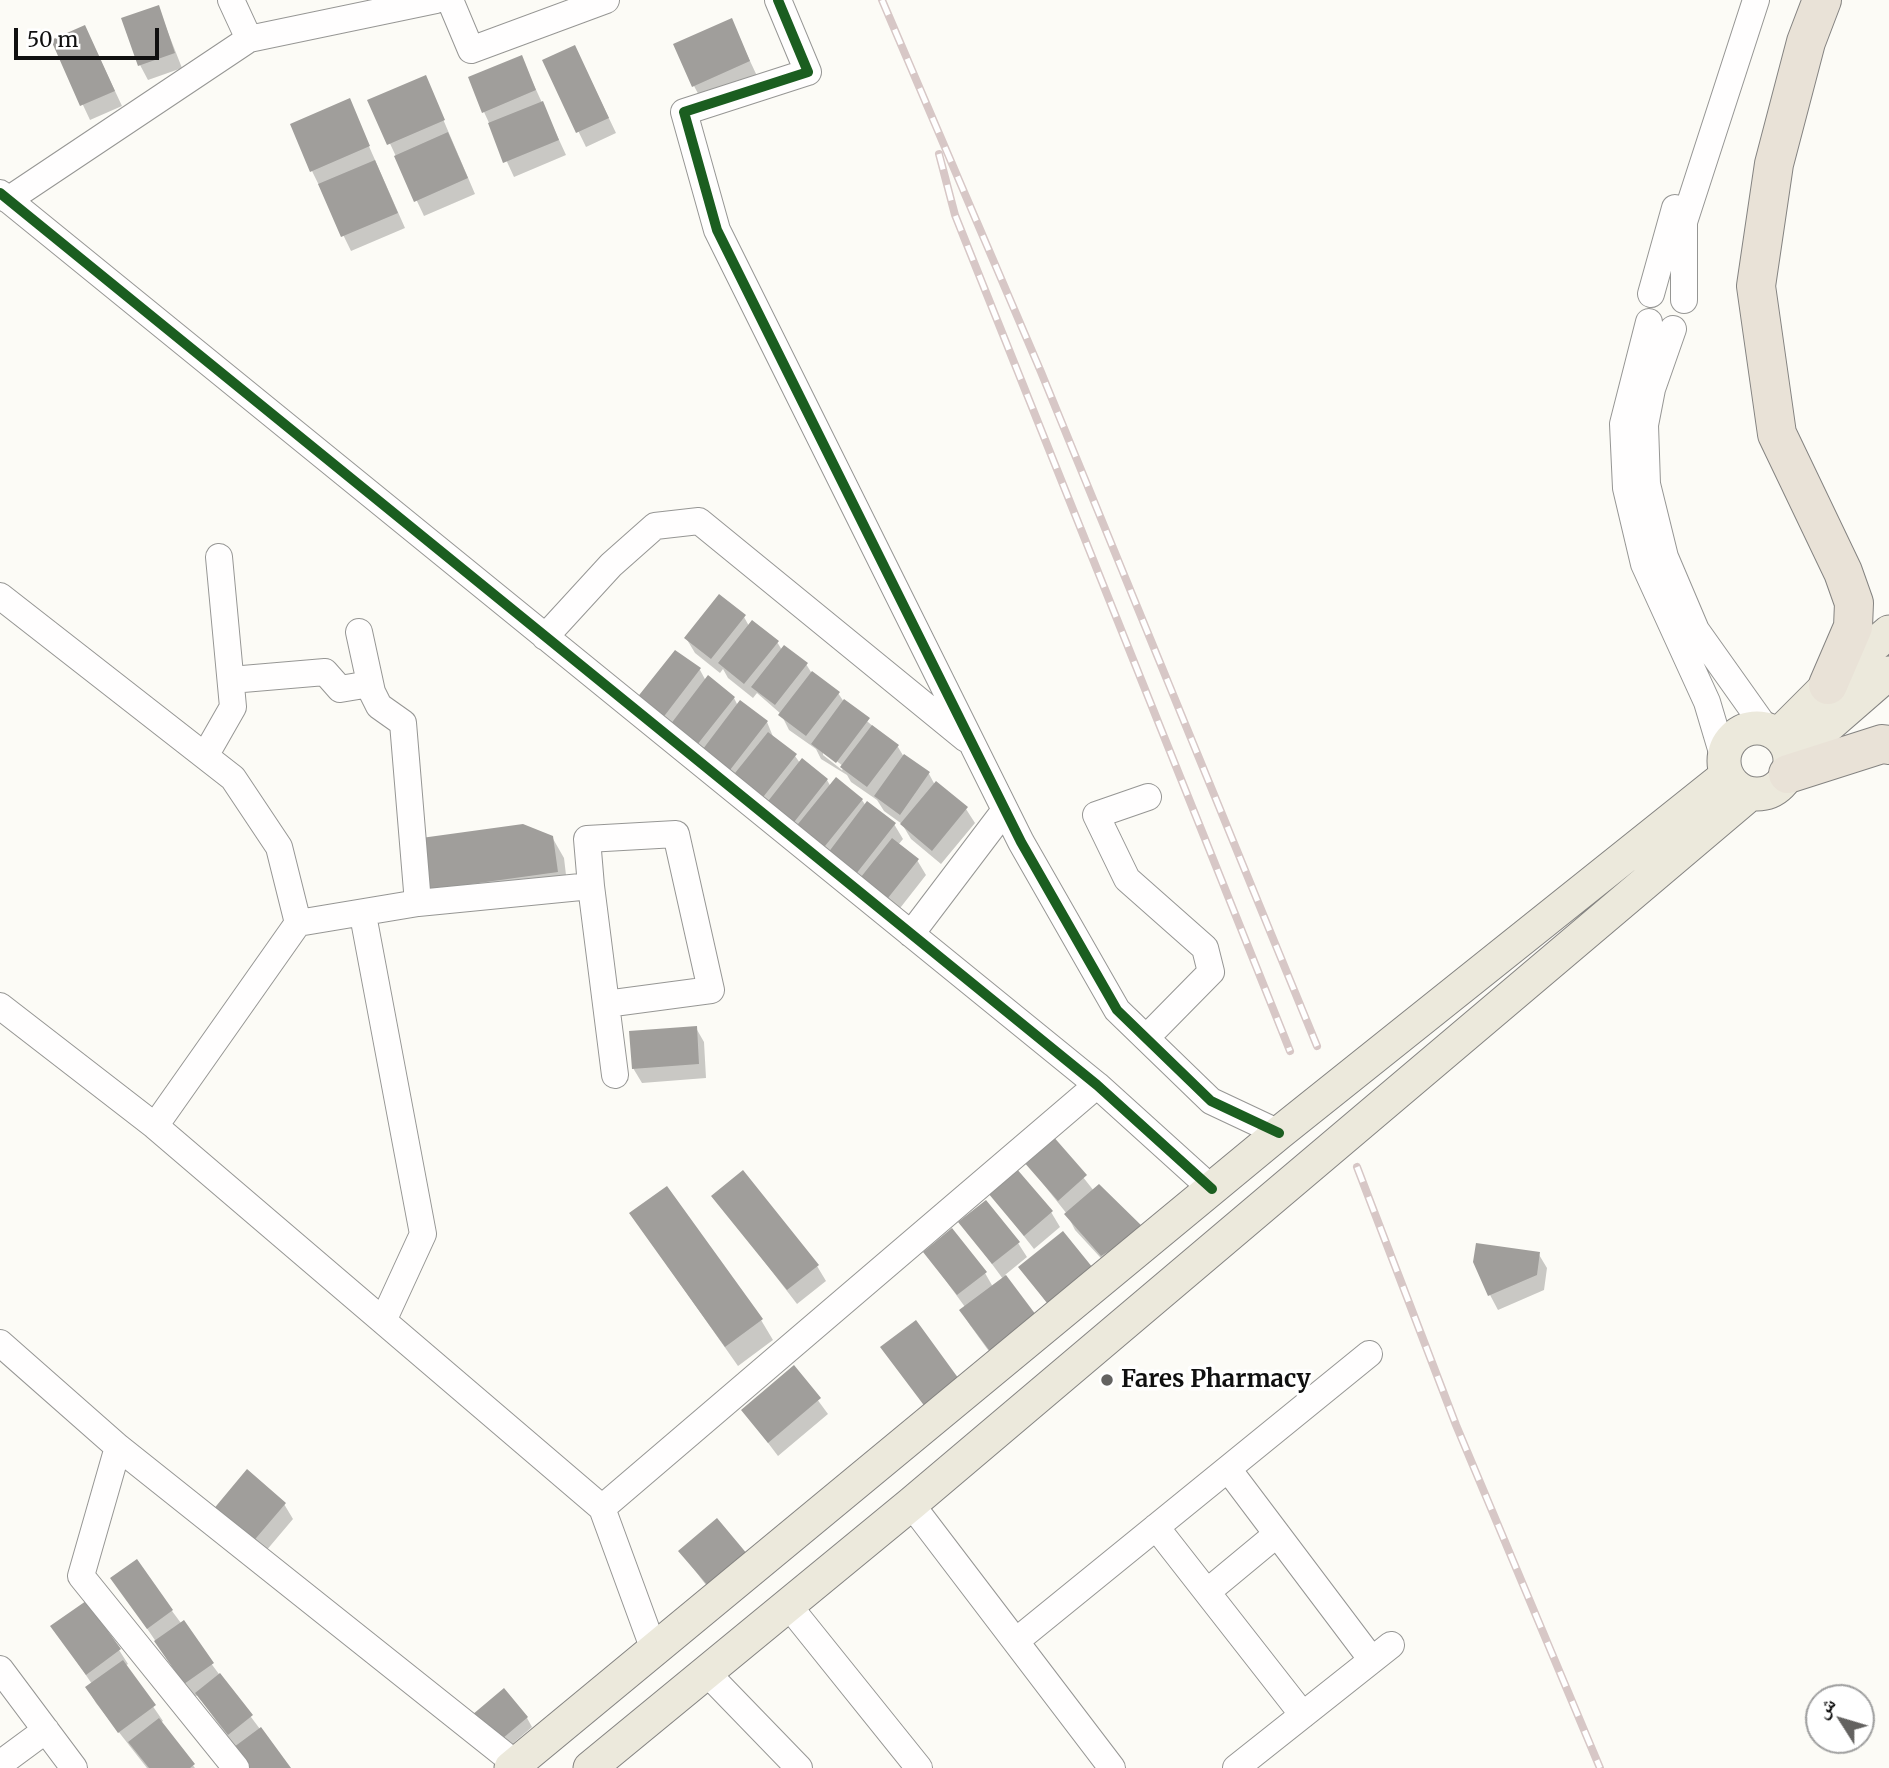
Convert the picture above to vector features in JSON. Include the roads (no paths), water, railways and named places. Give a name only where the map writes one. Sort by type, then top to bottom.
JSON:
[{"type":"highway","points":[[1822,0],[1806,42],[1774,164],[1756,286],[1777,434],[1843,572],[1854,603],[1853,627],[1828,685]]},
{"type":"highway","points":[[1781,749],[1889,745]]},
{"type":"main road","points":[[1733,776],[1766,793],[1779,786],[1781,749],[1828,685],[1889,632]]},
{"type":"main road","points":[[1781,749],[1889,673]]},
{"type":"main road","points":[[1733,776],[1728,744],[1740,733],[1755,728],[1781,749]]},
{"type":"main road","points":[[514,1766],[1279,1133],[1733,776]]},
{"type":"main road","points":[[590,1768],[911,1504],[1733,776]]},
{"type":"street","points":[[231,0],[249,39]]},
{"type":"street","points":[[436,0],[249,39],[4,196],[1097,1085],[1212,1189]]},
{"type":"street","points":[[450,0],[471,50],[606,0]]},
{"type":"street","points":[[778,0],[808,72],[684,112],[717,230],[1005,810],[1117,1010],[1212,1101],[1279,1133]]},
{"type":"street","points":[[1742,0],[1682,179],[1651,295],[1646,303],[1661,326],[1645,425],[1647,484],[1665,557],[1696,630],[1781,749]]},
{"type":"street","points":[[1733,776],[1707,702],[1644,564],[1626,488],[1623,424],[1661,326],[1685,317],[1684,222],[1756,0]]},
{"type":"street","points":[[1651,295],[1669,289],[1684,300]]},
{"type":"street","points":[[545,636],[611,565],[655,526],[699,521],[972,744]]},
{"type":"street","points":[[205,756],[233,707],[219,557]]},
{"type":"street","points":[[0,596],[233,778],[279,847],[298,923]]},
{"type":"street","points":[[359,632],[370,684],[379,706],[403,723],[418,904]]},
{"type":"street","points":[[231,680],[325,671],[340,689],[370,684]]},
{"type":"street","points":[[1146,1038],[1211,972],[1205,948],[1127,879],[1096,815],[1148,797]]},
{"type":"street","points":[[911,934],[1005,810]]},
{"type":"street","points":[[606,1004],[711,990],[676,834],[587,839],[591,886],[615,1075]]},
{"type":"street","points":[[155,1126],[298,923],[363,915],[418,904],[591,886]]},
{"type":"street","points":[[363,915],[423,1234],[383,1321]]},
{"type":"street","points":[[0,1006],[155,1126],[602,1508],[654,1650]]},
{"type":"street","points":[[602,1508],[1097,1085]]},
{"type":"street","points":[[0,1343],[118,1447],[514,1766]]},
{"type":"street","points":[[1016,1642],[1369,1354]]},
{"type":"street","points":[[118,1447],[81,1576],[236,1768]]},
{"type":"street","points":[[1228,1469],[1277,1534],[1381,1653],[1236,1768]]},
{"type":"street","points":[[911,1504],[1112,1768]]},
{"type":"street","points":[[1156,1527],[1303,1715]]},
{"type":"street","points":[[1207,1592],[1277,1534]]},
{"type":"street","points":[[788,1605],[919,1768]]},
{"type":"street","points":[[0,1669],[74,1768]]},
{"type":"street","points":[[706,1672],[799,1768]]},
{"type":"street","points":[[0,1764],[46,1730]]},
{"type":"railway","points":[[882,0],[1041,372],[1317,1046]]},
{"type":"railway","points":[[939,154],[955,215],[1290,1051]]},
{"type":"railway","points":[[1357,1167],[1456,1425],[1600,1768]]},
{"type":"place","name":"Fares Pharmacy","points":[[1107,1380]]}]
